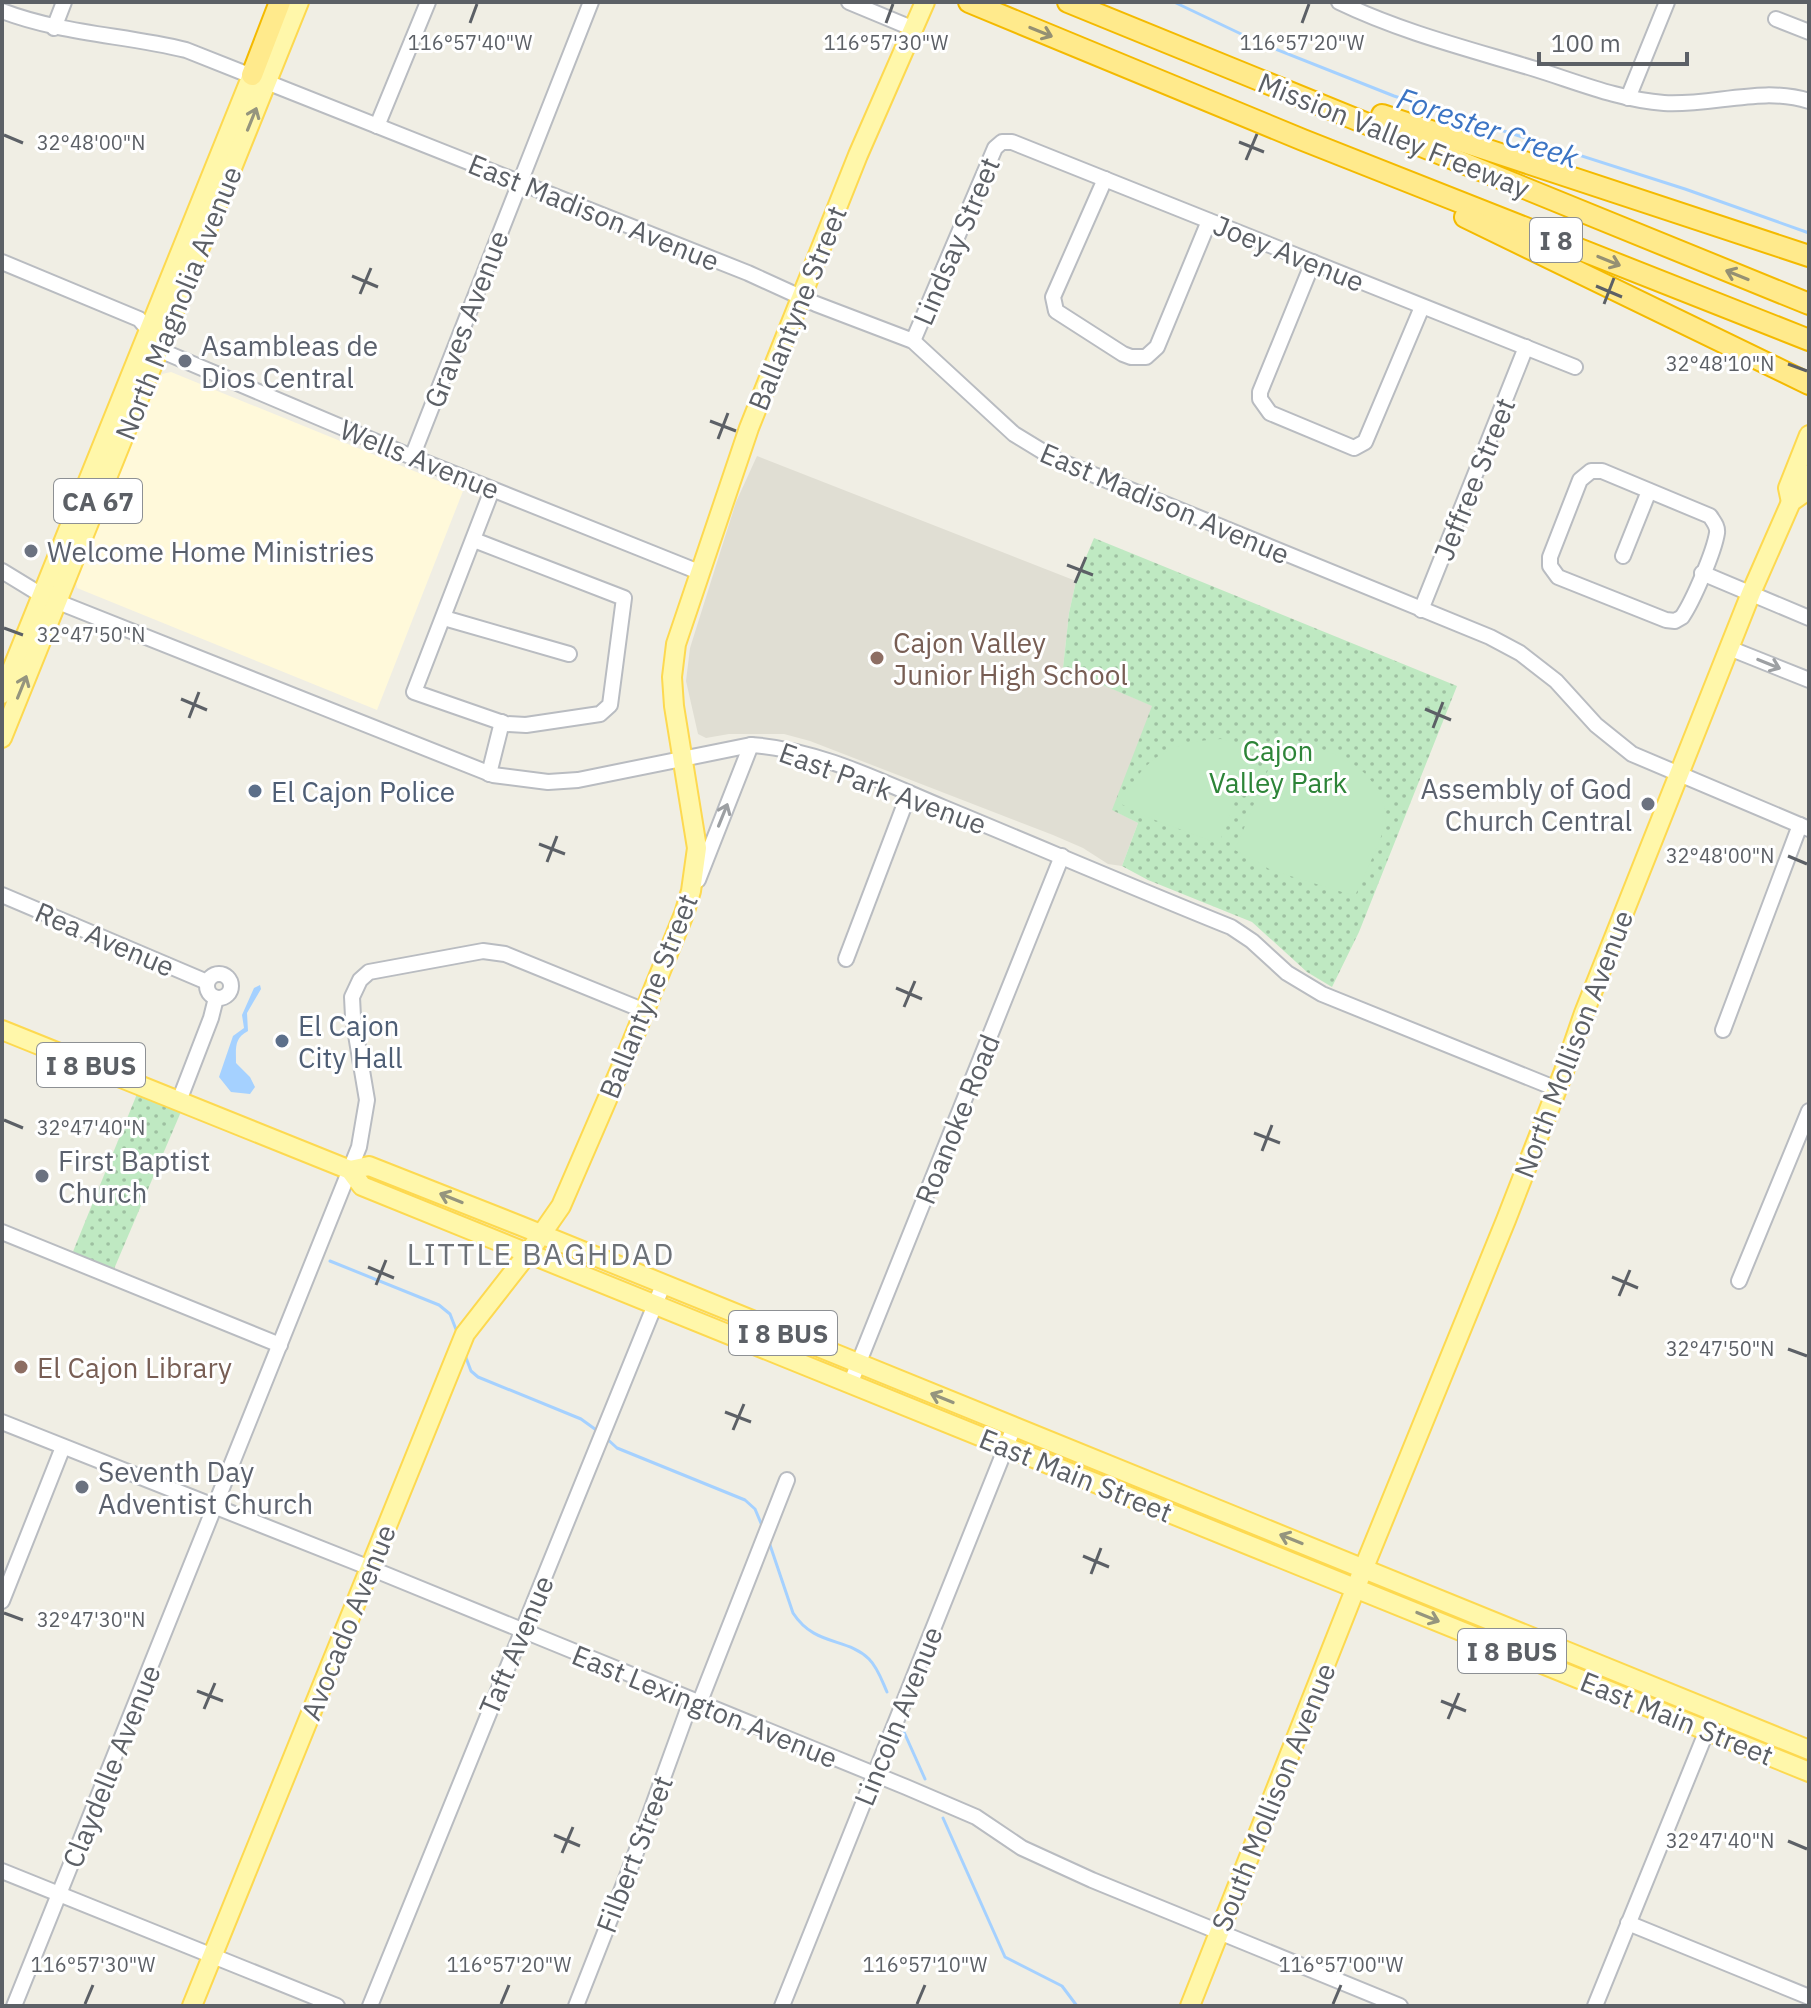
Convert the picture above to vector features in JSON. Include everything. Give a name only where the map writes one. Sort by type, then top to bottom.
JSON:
[{"type":"highway","name":"North Magnolia Avenue","points":[[259,78],[280,2]]},
{"type":"highway","name":"Mission Valley Freeway","points":[[969,2],[1303,140],[1809,340]]},
{"type":"highway","name":"Mission Valley Freeway","points":[[1068,2],[1809,304]]},
{"type":"highway","points":[[1103,2],[1218,63]]},
{"type":"highway","points":[[1274,86],[1374,113],[1809,256]]},
{"type":"highway","points":[[1303,140],[1809,384]]},
{"type":"main road","name":"North Magnolia Avenue","points":[[2,738],[50,598],[259,78],[299,2]]},
{"type":"main road","name":"Ballantyne Street","points":[[529,1252],[566,1196],[684,914],[691,891],[697,848],[672,677],[676,644],[749,428],[858,155],[925,2]]},
{"type":"main road","name":"North Mollison Avenue","points":[[1791,502],[1788,488],[1809,435]]},
{"type":"main road","points":[[1801,454],[1805,461],[1802,478],[1808,477]]},
{"type":"main road","name":"North Mollison Avenue","points":[[1356,1587],[1557,1089],[1677,775],[1751,593],[1791,502],[1801,495],[1808,477]]},
{"type":"main road","name":"North Magnolia Avenue","points":[[3,690],[50,598]]},
{"type":"main road","name":"East Main Street","points":[[2,1030],[350,1170],[362,1186],[1809,1772]]},
{"type":"main road","name":"East Main Street","points":[[350,1170],[369,1166],[541,1234],[1809,1750]]},
{"type":"main road","name":"Avocado Avenue","points":[[192,2006],[465,1334],[529,1252]]},
{"type":"main road","points":[[1119,1493],[1127,1473]]},
{"type":"main road","name":"South Mollison Avenue","points":[[1190,2006],[1356,1587]]},
{"type":"street","points":[[54,28],[64,2]]},
{"type":"street","points":[[377,126],[428,2]]},
{"type":"street","name":"Graves Avenue","points":[[412,457],[591,2]]},
{"type":"street","points":[[849,2],[914,29]]},
{"type":"street","points":[[1339,2],[1437,39],[1628,98],[1693,103],[1774,94],[1809,101]]},
{"type":"street","points":[[1628,98],[1667,2]]},
{"type":"street","name":"East Madison Avenue","points":[[2,11],[54,28],[186,50],[913,341],[1014,434],[1055,459],[1490,637],[1520,653],[1556,681],[1596,725],[1632,754],[1804,827]]},
{"type":"street","points":[[1776,19],[1809,32]]},
{"type":"street","name":"Joey Avenue","points":[[1002,142],[1012,142],[1575,367]]},
{"type":"street","name":"Lindsay Street","points":[[913,341],[995,148],[1002,142]]},
{"type":"street","points":[[1105,179],[1053,297],[1056,311],[1131,357],[1146,357],[1157,347],[1209,221]]},
{"type":"street","name":"Wells Avenue","points":[[2,262],[139,319],[169,354],[492,490],[699,572]]},
{"type":"street","points":[[1313,262],[1260,392],[1260,399],[1270,413],[1354,448],[1365,442],[1422,307]]},
{"type":"street","name":"Jeffree Street","points":[[1421,610],[1526,347]]},
{"type":"street","points":[[1602,471],[1649,491],[1710,516],[1716,525],[1717,534],[1687,609],[1675,621],[1572,582],[1553,572],[1550,557],[1585,475],[1602,471]]},
{"type":"street","points":[[474,540],[624,598],[610,705],[600,714],[526,725],[502,722],[414,692],[492,490]]},
{"type":"street","points":[[1623,556],[1649,491]]},
{"type":"street","name":"East Park Avenue","points":[[2,571],[50,598],[489,774],[548,782],[578,780],[751,745],[777,746],[802,752],[909,793],[1231,927],[1252,941],[1287,973],[1322,994],[1557,1089]]},
{"type":"street","points":[[1702,573],[1809,618]]},
{"type":"street","points":[[444,618],[569,654]]},
{"type":"street","points":[[1729,648],[1809,680]]},
{"type":"street","points":[[489,774],[502,722]]},
{"type":"street","points":[[684,914],[751,745]]},
{"type":"street","points":[[846,959],[909,793]]},
{"type":"street","points":[[1723,1030],[1804,827]]},
{"type":"street","name":"Roanoke Road","points":[[851,1382],[1062,856]]},
{"type":"street","name":"Rea Avenue","points":[[2,895],[207,982]]},
{"type":"street","name":"Claydelle Avenue","points":[[14,2006],[359,1147],[367,1100],[352,997],[360,980],[369,972],[483,951],[505,954],[645,1011]]},
{"type":"street","points":[[217,974],[224,975],[230,981],[230,992],[224,998],[216,998],[207,990],[207,982],[217,974]]},
{"type":"street","points":[[179,1101],[216,998]]},
{"type":"street","points":[[1739,1281],[1809,1111]]},
{"type":"street","points":[[2,1232],[280,1345]]},
{"type":"street","name":"Taft Avenue","points":[[370,2006],[663,1285]]},
{"type":"street","name":"East Lexington Avenue","points":[[2,1422],[874,1774],[976,1817],[1022,1848],[1092,1880],[1400,2006]]},
{"type":"street","name":"Lincoln Avenue","points":[[782,2006],[1014,1427]]},
{"type":"street","points":[[2,1601],[63,1447]]},
{"type":"street","name":"Filbert Street","points":[[576,2006],[695,1702],[787,1480]]},
{"type":"street","points":[[1595,2006],[1714,1713]]},
{"type":"street","points":[[2,1871],[337,2006]]},
{"type":"street","points":[[1628,1923],[1809,1997]]},
{"type":"shaded area","points":[[171,372],[463,491],[377,710],[77,588],[76,581],[158,379],[162,374]]},
{"type":"shaded area","name":"Cajon Valley Junior High School","points":[[757,456],[1076,581],[1063,668],[1153,706],[1113,810],[1138,823],[1122,866],[1108,864],[1083,848],[1053,835],[810,741],[784,734],[729,734],[706,738],[698,734],[686,681],[690,648],[736,502]]},
{"type":"green space","name":"Cajon Valley Park","points":[[1094,538],[1457,686],[1359,932],[1332,987],[1307,972],[1252,922],[1148,880],[1122,866],[1138,823],[1112,810],[1152,706],[1063,668],[1076,581]]},
{"type":"green space","points":[[1282,736],[1351,763],[1372,782],[1380,796],[1386,814],[1385,826],[1355,896],[1271,870],[1235,850]]},
{"type":"green space","points":[[1221,739],[1255,747],[1219,844],[1121,804],[1139,774],[1160,755],[1187,744]]},
{"type":"green space","points":[[139,1089],[183,1107],[111,1276],[70,1259]]},
{"type":"water","points":[[260,985],[261,989],[247,1013],[248,1031],[240,1037],[236,1048],[236,1063],[255,1087],[250,1094],[231,1092],[219,1077],[233,1036],[244,1028],[242,1015],[254,988]]},
{"type":"waterway","name":"Forester Creek","points":[[1174,2],[1260,43],[1394,96],[1685,189],[1809,233]]},
{"type":"waterway","points":[[330,1261],[439,1305],[450,1314],[457,1332]]},
{"type":"waterway","points":[[465,1355],[471,1371],[478,1377],[581,1419],[599,1432]]},
{"type":"waterway","points":[[605,1437],[617,1448],[745,1500],[755,1509],[763,1528]]},
{"type":"waterway","points":[[769,1542],[793,1613],[811,1631],[851,1647],[869,1659],[887,1692]]},
{"type":"waterway","points":[[904,1732],[925,1779]]},
{"type":"waterway","points":[[943,1818],[1005,1957],[1062,1986],[1077,2006]]},
{"type":"place","name":"Asambleas de Dios Central","points":[[185,361]]},
{"type":"place","name":"Welcome Home Ministries","points":[[31,551]]},
{"type":"place","name":"Cajon Valley Junior High School","points":[[877,658]]},
{"type":"place","name":"El Cajon Police","points":[[255,791]]},
{"type":"place","name":"Assembly of God Church Central","points":[[1648,804]]},
{"type":"place","name":"El Cajon City Hall","points":[[282,1041]]},
{"type":"place","name":"First Baptist Church","points":[[42,1176]]},
{"type":"place","name":"El Cajon Library","points":[[21,1367]]},
{"type":"place","name":"Seventh Day Adventist Church","points":[[82,1487]]},
{"type":"district","name":"LITTLE BAGHDAD","points":[[541,1253]]}]
